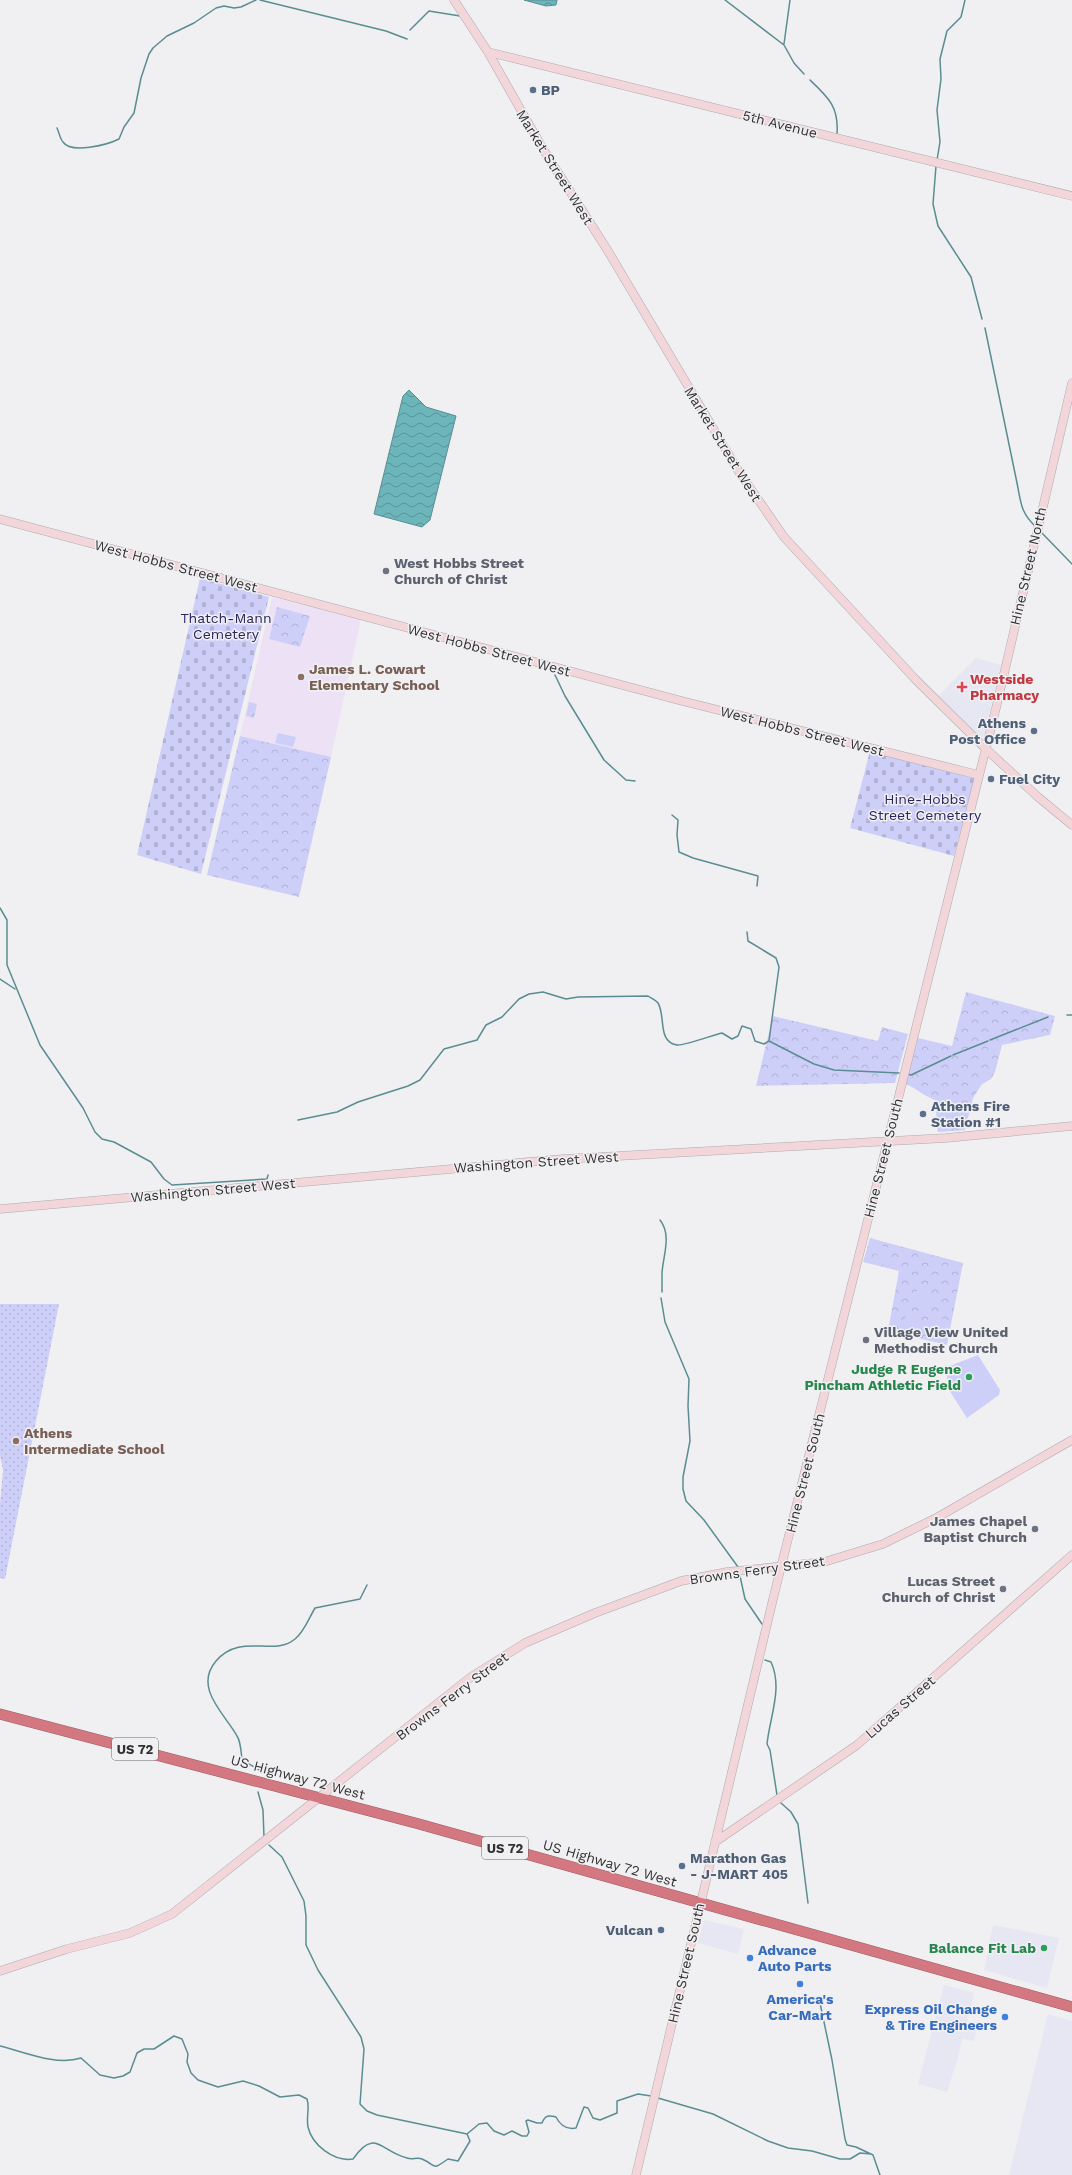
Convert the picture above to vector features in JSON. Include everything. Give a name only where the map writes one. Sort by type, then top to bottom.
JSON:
[{"type":"highway","name":"US Highway 72 West","points":[[0,1714],[321,1797],[1072,2007]]},
{"type":"street","name":"Market Street West","points":[[454,0],[488,52],[543,149],[608,251],[739,472],[784,538],[906,668],[986,749],[1038,797],[1072,825]]},
{"type":"street","name":"5th Avenue","points":[[488,52],[1072,196]]},
{"type":"street","name":"Hine Street North","points":[[986,749],[1035,535],[1072,383]]},
{"type":"street","name":"West Hobbs Street West","points":[[0,520],[682,701],[979,775]]},
{"type":"street","name":"Hine Street South","points":[[636,2175],[782,1566],[986,749]]},
{"type":"street","name":"Washington Street West","points":[[0,1209],[563,1159],[887,1142],[1072,1126]]},
{"type":"street","name":"Browns Ferry Street","points":[[0,1972],[67,1949],[130,1933],[162,1920],[182,1908],[471,1677],[525,1643],[595,1613],[681,1581],[727,1572],[824,1562],[861,1552],[897,1538],[938,1517],[1072,1440]]},
{"type":"street","name":"Lucas Street","points":[[715,1842],[857,1744],[1072,1555]]},
{"type":"shaded area","name":"James L. Cowart Elementary School","points":[[272,597],[361,619],[331,757],[240,736]]},
{"type":"shaded area","points":[[976,658],[1001,665],[983,739],[938,696]]},
{"type":"shaded area","points":[[704,1920],[744,1929],[738,1954],[698,1943]]},
{"type":"shaded area","points":[[993,1925],[1059,1938],[1047,1988],[984,1970]]},
{"type":"shaded area","points":[[944,1985],[974,1993],[967,2023],[977,2025],[974,2041],[962,2039],[958,2058],[947,2092],[918,2084]]},
{"type":"shaded area","points":[[1048,2014],[1072,2021],[1072,2175],[1009,2175]]},
{"type":"green space","name":"Thatch-Mann Cemetery","points":[[200,578],[269,597],[201,874],[137,855]]},
{"type":"green space","points":[[277,607],[310,616],[300,647],[269,639]]},
{"type":"green space","points":[[249,702],[257,704],[254,718],[246,716]]},
{"type":"green space","points":[[278,733],[296,737],[293,747],[275,743]]},
{"type":"green space","points":[[240,736],[331,757],[299,897],[207,875]]},
{"type":"green space","name":"Hine-Hobbs Street Cemetery","points":[[870,751],[975,778],[954,856],[850,828]]},
{"type":"green space","points":[[966,992],[1055,1016],[1050,1035],[1002,1045],[995,1072],[991,1079],[982,1084],[973,1098],[965,1130],[938,1132],[935,1100],[927,1097],[906,1084],[918,1038],[952,1046]]},
{"type":"green space","points":[[773,1016],[878,1041],[882,1027],[908,1034],[895,1083],[756,1086]]},
{"type":"green space","points":[[870,1238],[963,1263],[947,1345],[888,1331],[899,1271],[863,1262]]},
{"type":"green space","points":[[876,1244],[893,1249],[890,1257],[874,1252]]},
{"type":"green space","points":[[874,1254],[890,1259],[888,1266],[871,1262]]},
{"type":"green space","points":[[918,1287],[931,1290],[928,1303],[915,1300]]},
{"type":"green space","name":"Athens Intermediate School","points":[[0,1304],[59,1304],[5,1579],[0,1578],[0,1504],[3,1470],[0,1456]]},
{"type":"green space","points":[[908,1310],[917,1313],[915,1321],[931,1325],[933,1317],[943,1319],[938,1336],[902,1328]]},
{"type":"green space","name":"Judge R Eugene Pincham Athletic Field","points":[[978,1355],[1000,1390],[999,1395],[967,1418],[947,1387],[947,1367]]},
{"type":"water","points":[[524,0],[557,0],[556,5],[546,6]]},
{"type":"water","points":[[409,390],[426,407],[456,416],[430,520],[422,527],[374,514],[403,396]]},
{"type":"waterway","points":[[57,128],[61,139],[67,146],[81,148],[98,146],[119,139],[124,127],[134,113],[141,78],[149,54],[153,48],[167,36],[194,23],[216,8],[224,6],[234,8],[241,7],[256,0]]},
{"type":"waterway","points":[[260,0],[386,31],[407,39]]},
{"type":"waterway","points":[[725,0],[784,45],[794,63],[804,74]]},
{"type":"waterway","points":[[784,44],[790,0]]},
{"type":"waterway","points":[[937,160],[940,142],[937,110],[941,79],[940,59],[947,31],[961,17],[965,0]]},
{"type":"waterway","points":[[410,30],[429,11],[460,16]]},
{"type":"waterway","points":[[810,80],[823,92],[831,104],[836,117],[837,134]]},
{"type":"waterway","points":[[936,166],[933,204],[938,226],[971,277],[982,319]]},
{"type":"waterway","points":[[985,328],[1021,501],[1024,511],[1036,527]]},
{"type":"waterway","points":[[1040,531],[1072,564]]},
{"type":"waterway","points":[[555,675],[565,696],[604,760],[626,780],[635,781]]},
{"type":"waterway","points":[[672,815],[678,820],[677,835],[679,852],[693,858],[758,876],[757,886]]},
{"type":"waterway","points":[[0,908],[7,920],[7,965],[40,1045],[83,1108],[95,1132],[102,1139],[114,1142],[151,1162],[164,1179],[172,1185],[267,1179],[268,1175]]},
{"type":"waterway","points":[[298,1120],[337,1112],[358,1102],[408,1086],[420,1080],[444,1049],[477,1040],[486,1025],[502,1017],[519,999],[529,994],[543,992],[566,999],[578,997],[648,996],[658,1003],[662,1015],[664,1034],[671,1043],[681,1045],[722,1033],[732,1039],[738,1036],[742,1026],[751,1029],[755,1041],[764,1044],[769,1041],[779,967],[776,958],[748,941],[747,932]]},
{"type":"waterway","points":[[0,979],[15,989]]},
{"type":"waterway","points":[[1067,1015],[1072,1015]]},
{"type":"waterway","points":[[990,1040],[1048,1017]]},
{"type":"waterway","points":[[769,1041],[814,1064],[834,1070],[899,1073]]},
{"type":"waterway","points":[[953,1055],[988,1041]]},
{"type":"waterway","points":[[907,1074],[911,1075],[951,1056]]},
{"type":"waterway","points":[[660,1220],[666,1232],[666,1246],[662,1273],[662,1292]]},
{"type":"waterway","points":[[661,1298],[665,1322],[689,1379],[688,1406],[690,1441],[683,1477],[683,1489],[686,1501],[704,1520],[738,1567]]},
{"type":"waterway","points":[[740,1576],[745,1599],[762,1624]]},
{"type":"waterway","points":[[263,1772],[242,1760],[241,1747],[238,1738],[219,1710],[209,1691],[208,1681],[210,1671],[216,1661],[226,1652],[236,1648],[246,1646],[277,1646],[287,1644],[301,1633],[315,1608],[360,1599],[367,1585]]},
{"type":"waterway","points":[[765,1660],[771,1662],[776,1682],[775,1702],[767,1744],[770,1750],[777,1795]]},
{"type":"waterway","points":[[258,1792],[263,1810],[264,1837]]},
{"type":"waterway","points":[[781,1803],[791,1812],[798,1824],[808,1903]]},
{"type":"waterway","points":[[269,1845],[282,1857],[304,1901],[306,1916],[306,1945],[318,1970],[361,2037],[364,2049],[360,2104],[367,2111],[377,2115],[467,2134]]},
{"type":"waterway","points":[[820,2003],[847,2145],[856,2147],[873,2155],[880,2175]]},
{"type":"waterway","points":[[0,2046],[30,2055],[51,2059],[71,2060],[81,2058],[100,2075],[114,2078],[123,2076],[130,2072],[137,2053],[144,2049],[154,2049],[174,2036],[182,2039],[188,2054],[187,2062],[191,2073],[198,2080],[218,2087],[243,2081],[259,2086],[280,2097],[299,2095],[307,2099],[307,2120],[310,2134],[325,2151],[339,2158],[353,2159],[367,2144],[373,2143],[409,2159],[418,2158],[437,2166],[448,2159],[458,2161],[470,2141],[467,2134]]},
{"type":"waterway","points":[[467,2134],[479,2124],[487,2123],[494,2131],[504,2135],[512,2131],[522,2136],[527,2136],[529,2132],[526,2121],[528,2120],[542,2123],[544,2118],[549,2116],[556,2117],[561,2125],[566,2128],[576,2128],[584,2107],[588,2108],[593,2118],[600,2120],[617,2113],[617,2101],[638,2094],[651,2096]]},
{"type":"waterway","points":[[658,2098],[713,2114],[768,2141],[788,2148],[812,2151],[840,2159],[850,2159],[860,2153],[871,2154]]},
{"type":"place","name":"BP","points":[[533,90]]},
{"type":"place","name":"West Hobbs Street Church of Christ","points":[[386,571]]},
{"type":"place","name":"James L. Cowart Elementary School","points":[[301,677]]},
{"type":"place","name":"Westside Pharmacy","points":[[962,687]]},
{"type":"place","name":"Athens Post Office","points":[[1034,731]]},
{"type":"place","name":"Fuel City","points":[[991,779]]},
{"type":"place","name":"Athens Fire Station #1","points":[[923,1114]]},
{"type":"place","name":"Village View United Methodist Church","points":[[866,1340]]},
{"type":"place","name":"Judge R Eugene Pincham Athletic Field","points":[[969,1377]]},
{"type":"place","name":"Athens Intermediate School","points":[[16,1441]]},
{"type":"place","name":"James Chapel Baptist Church","points":[[1035,1529]]},
{"type":"place","name":"Lucas Street Church of Christ","points":[[1003,1589]]},
{"type":"place","name":"Marathon Gas - J-MART 405","points":[[682,1866]]},
{"type":"place","name":"Vulcan","points":[[661,1930]]},
{"type":"place","name":"Balance Fit Lab","points":[[1044,1948]]},
{"type":"place","name":"Advance Auto Parts","points":[[750,1958]]},
{"type":"place","name":"America's Car-Mart","points":[[800,1984]]},
{"type":"place","name":"Express Oil Change & Tire Engineers","points":[[1005,2017]]}]
